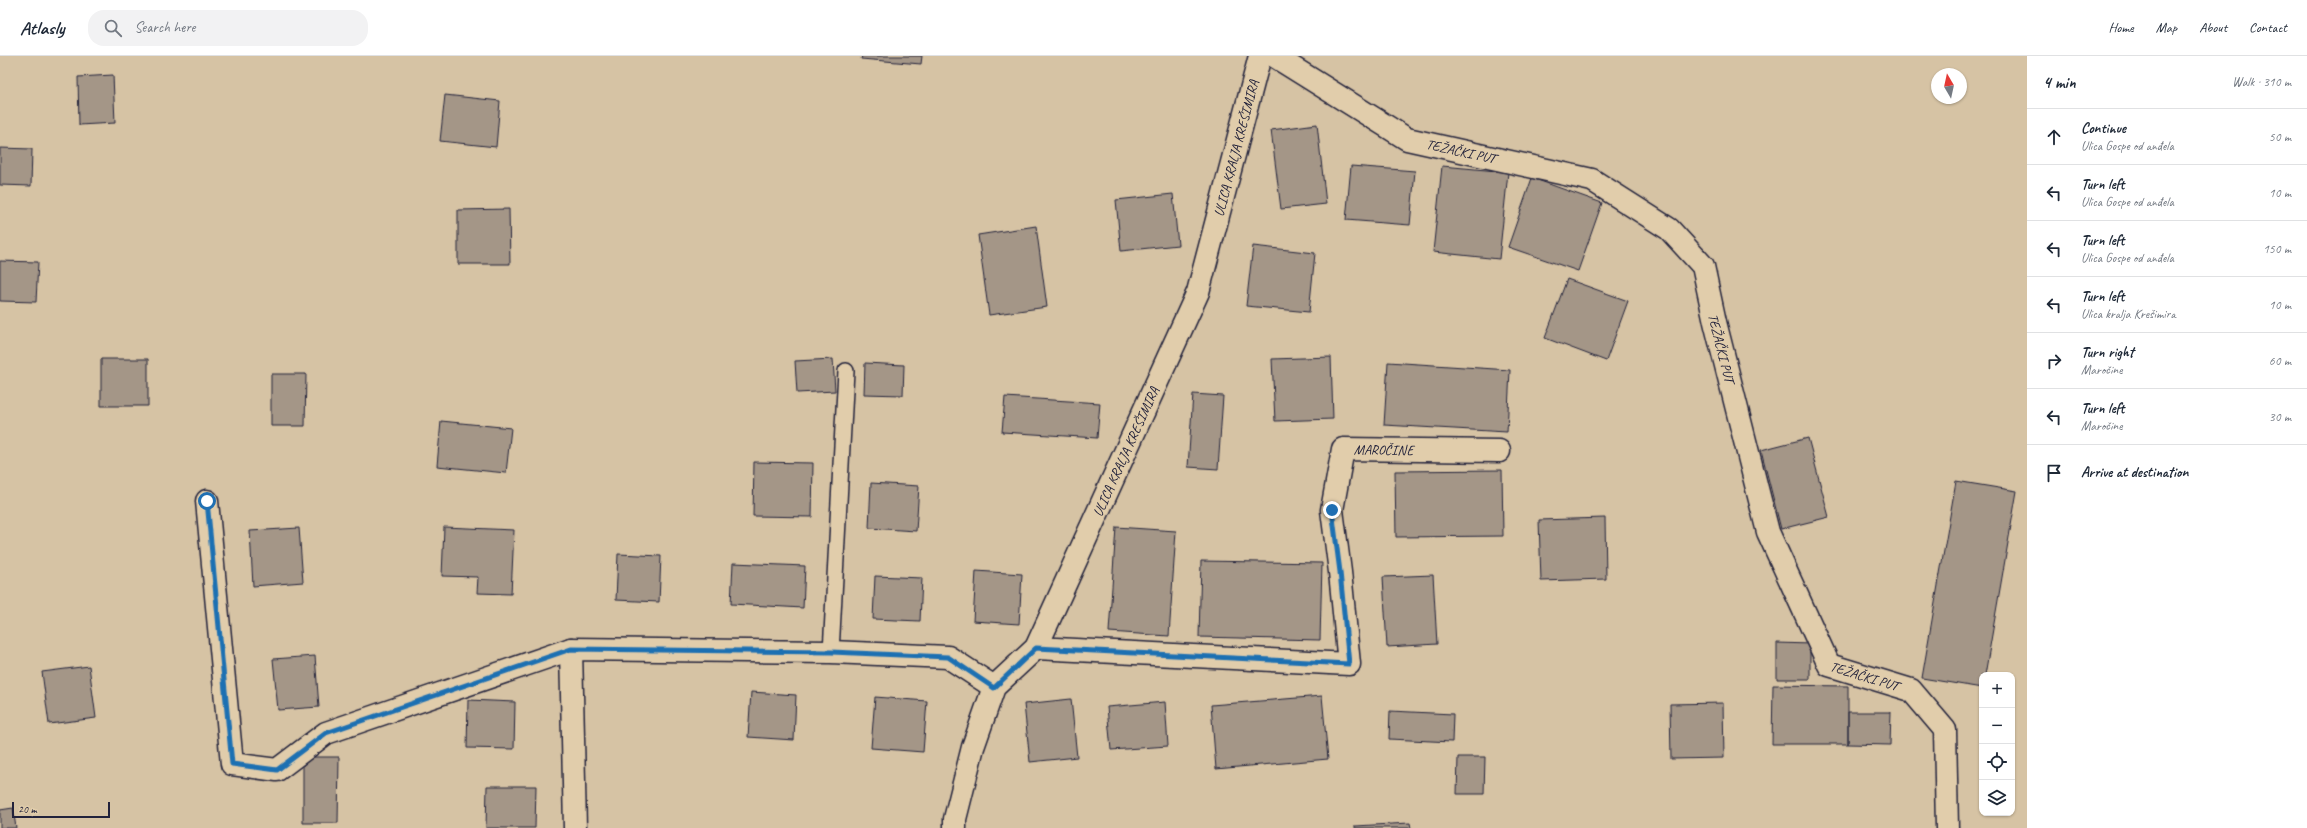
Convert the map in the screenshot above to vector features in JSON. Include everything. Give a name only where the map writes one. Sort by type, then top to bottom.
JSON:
[{"type":"street","name":"ULICA KRALJA KREŠIMIRA","points":[[955,828],[955,819],[974,748],[994,688],[1036,648],[1198,292],[1260,56]]},
{"type":"street","name":"TEŽAČKI PUT","points":[[1274,56],[1407,139],[1592,180],[1669,229],[1703,266],[1715,322],[1768,532],[1829,665],[1912,690],[1945,730],[1947,828]]},
{"type":"street","name":"MAROČINE","points":[[1036,648],[1349,664],[1332,510],[1343,449],[1499,451]]},
{"type":"street","points":[[207,501],[232,764],[277,770],[326,733],[571,649],[831,652],[948,657],[994,688]]},
{"type":"street","points":[[571,649],[575,828]]},
{"type":"lane","points":[[831,652],[846,371]]},
{"type":"building","points":[[862,56],[922,56],[921,64],[861,59]]},
{"type":"building","points":[[113,75],[115,123],[79,125],[78,77]]},
{"type":"building","points":[[445,95],[500,101],[496,147],[440,141]]},
{"type":"building","points":[[1317,124],[1326,204],[1281,209],[1271,130]]},
{"type":"building","points":[[0,148],[32,149],[31,186],[0,185]]},
{"type":"building","points":[[1351,166],[1415,171],[1410,225],[1346,220]]},
{"type":"building","points":[[1442,166],[1508,172],[1499,259],[1433,252]]},
{"type":"building","points":[[1532,178],[1602,203],[1578,271],[1508,247]]},
{"type":"building","points":[[1173,194],[1178,245],[1121,251],[1116,200]]},
{"type":"building","points":[[509,209],[510,264],[458,264],[458,210]]},
{"type":"building","points":[[1036,226],[1047,307],[989,315],[978,235]]},
{"type":"building","points":[[1253,246],[1315,253],[1309,312],[1246,306]]},
{"type":"building","points":[[0,261],[38,262],[36,302],[0,301]]},
{"type":"building","points":[[1567,279],[1628,301],[1606,361],[1545,338]]},
{"type":"building","points":[[1331,357],[1333,419],[1275,421],[1272,359]]},
{"type":"building","points":[[101,359],[148,359],[148,406],[101,406]]},
{"type":"building","points":[[833,359],[835,391],[797,393],[795,361]]},
{"type":"building","points":[[1388,362],[1510,370],[1507,432],[1384,425]]},
{"type":"building","points":[[865,363],[904,365],[903,395],[864,394]]},
{"type":"building","points":[[271,374],[306,374],[305,426],[271,426]]},
{"type":"building","points":[[1193,394],[1223,396],[1218,469],[1188,467]]},
{"type":"building","points":[[1005,397],[1100,403],[1097,438],[1002,432]]},
{"type":"building","points":[[441,421],[511,428],[506,473],[437,466]]},
{"type":"building","points":[[1808,438],[1829,517],[1781,529],[1761,450]]},
{"type":"building","points":[[754,462],[813,463],[812,517],[753,516]]},
{"type":"building","points":[[1502,470],[1503,536],[1396,537],[1395,471]]},
{"type":"building","points":[[1956,481],[2017,491],[1986,672],[1979,672],[1979,688],[1922,678]]},
{"type":"building","points":[[871,483],[919,486],[916,531],[869,528]]},
{"type":"building","points":[[1605,518],[1606,579],[1541,581],[1539,520]]},
{"type":"building","points":[[444,527],[514,530],[511,594],[477,593],[478,577],[442,576]]},
{"type":"building","points":[[1116,527],[1176,531],[1169,636],[1109,632]]},
{"type":"building","points":[[299,528],[303,582],[253,586],[250,531]]},
{"type":"building","points":[[618,554],[661,556],[659,602],[616,600]]},
{"type":"building","points":[[1201,561],[1322,563],[1320,640],[1199,637]]},
{"type":"building","points":[[733,563],[805,566],[803,608],[731,604]]},
{"type":"building","points":[[976,571],[1022,574],[1019,624],[973,621]]},
{"type":"building","points":[[1433,575],[1437,644],[1387,647],[1383,577]]},
{"type":"building","points":[[875,576],[922,578],[920,621],[873,619]]},
{"type":"building","points":[[1777,643],[1810,644],[1810,679],[1777,679]]},
{"type":"building","points":[[315,656],[319,707],[278,710],[273,659]]},
{"type":"building","points":[[89,666],[96,718],[49,724],[42,672]]},
{"type":"building","points":[[1773,685],[1848,686],[1848,744],[1772,744]]},
{"type":"building","points":[[751,692],[796,695],[794,740],[748,737]]},
{"type":"building","points":[[1322,696],[1328,759],[1216,769],[1211,705]]},
{"type":"building","points":[[875,697],[927,701],[923,752],[871,748]]},
{"type":"building","points":[[1071,699],[1077,757],[1030,762],[1024,704]]},
{"type":"building","points":[[468,700],[515,702],[514,749],[467,748]]},
{"type":"building","points":[[1165,702],[1168,746],[1111,750],[1107,707]]},
{"type":"building","points":[[1723,703],[1724,758],[1671,759],[1670,704]]},
{"type":"building","points":[[1390,711],[1453,714],[1452,742],[1389,739]]},
{"type":"building","points":[[1848,712],[1891,712],[1890,745],[1848,744]]},
{"type":"building","points":[[303,757],[339,757],[338,823],[303,823]]},
{"type":"building","points":[[1458,757],[1485,757],[1484,794],[1457,794]]},
{"type":"building","points":[[487,786],[536,786],[535,828],[486,828]]},
{"type":"building","points":[[13,808],[16,828],[0,828],[0,810]]},
{"type":"building","points":[[1410,823],[1411,828],[1355,828],[1355,826]]},
{"type":"route","points":[[207,501],[224,698],[232,764],[277,770],[326,733],[571,649],[831,652],[948,657],[994,688],[1036,648],[1349,664],[1332,510]]}]
